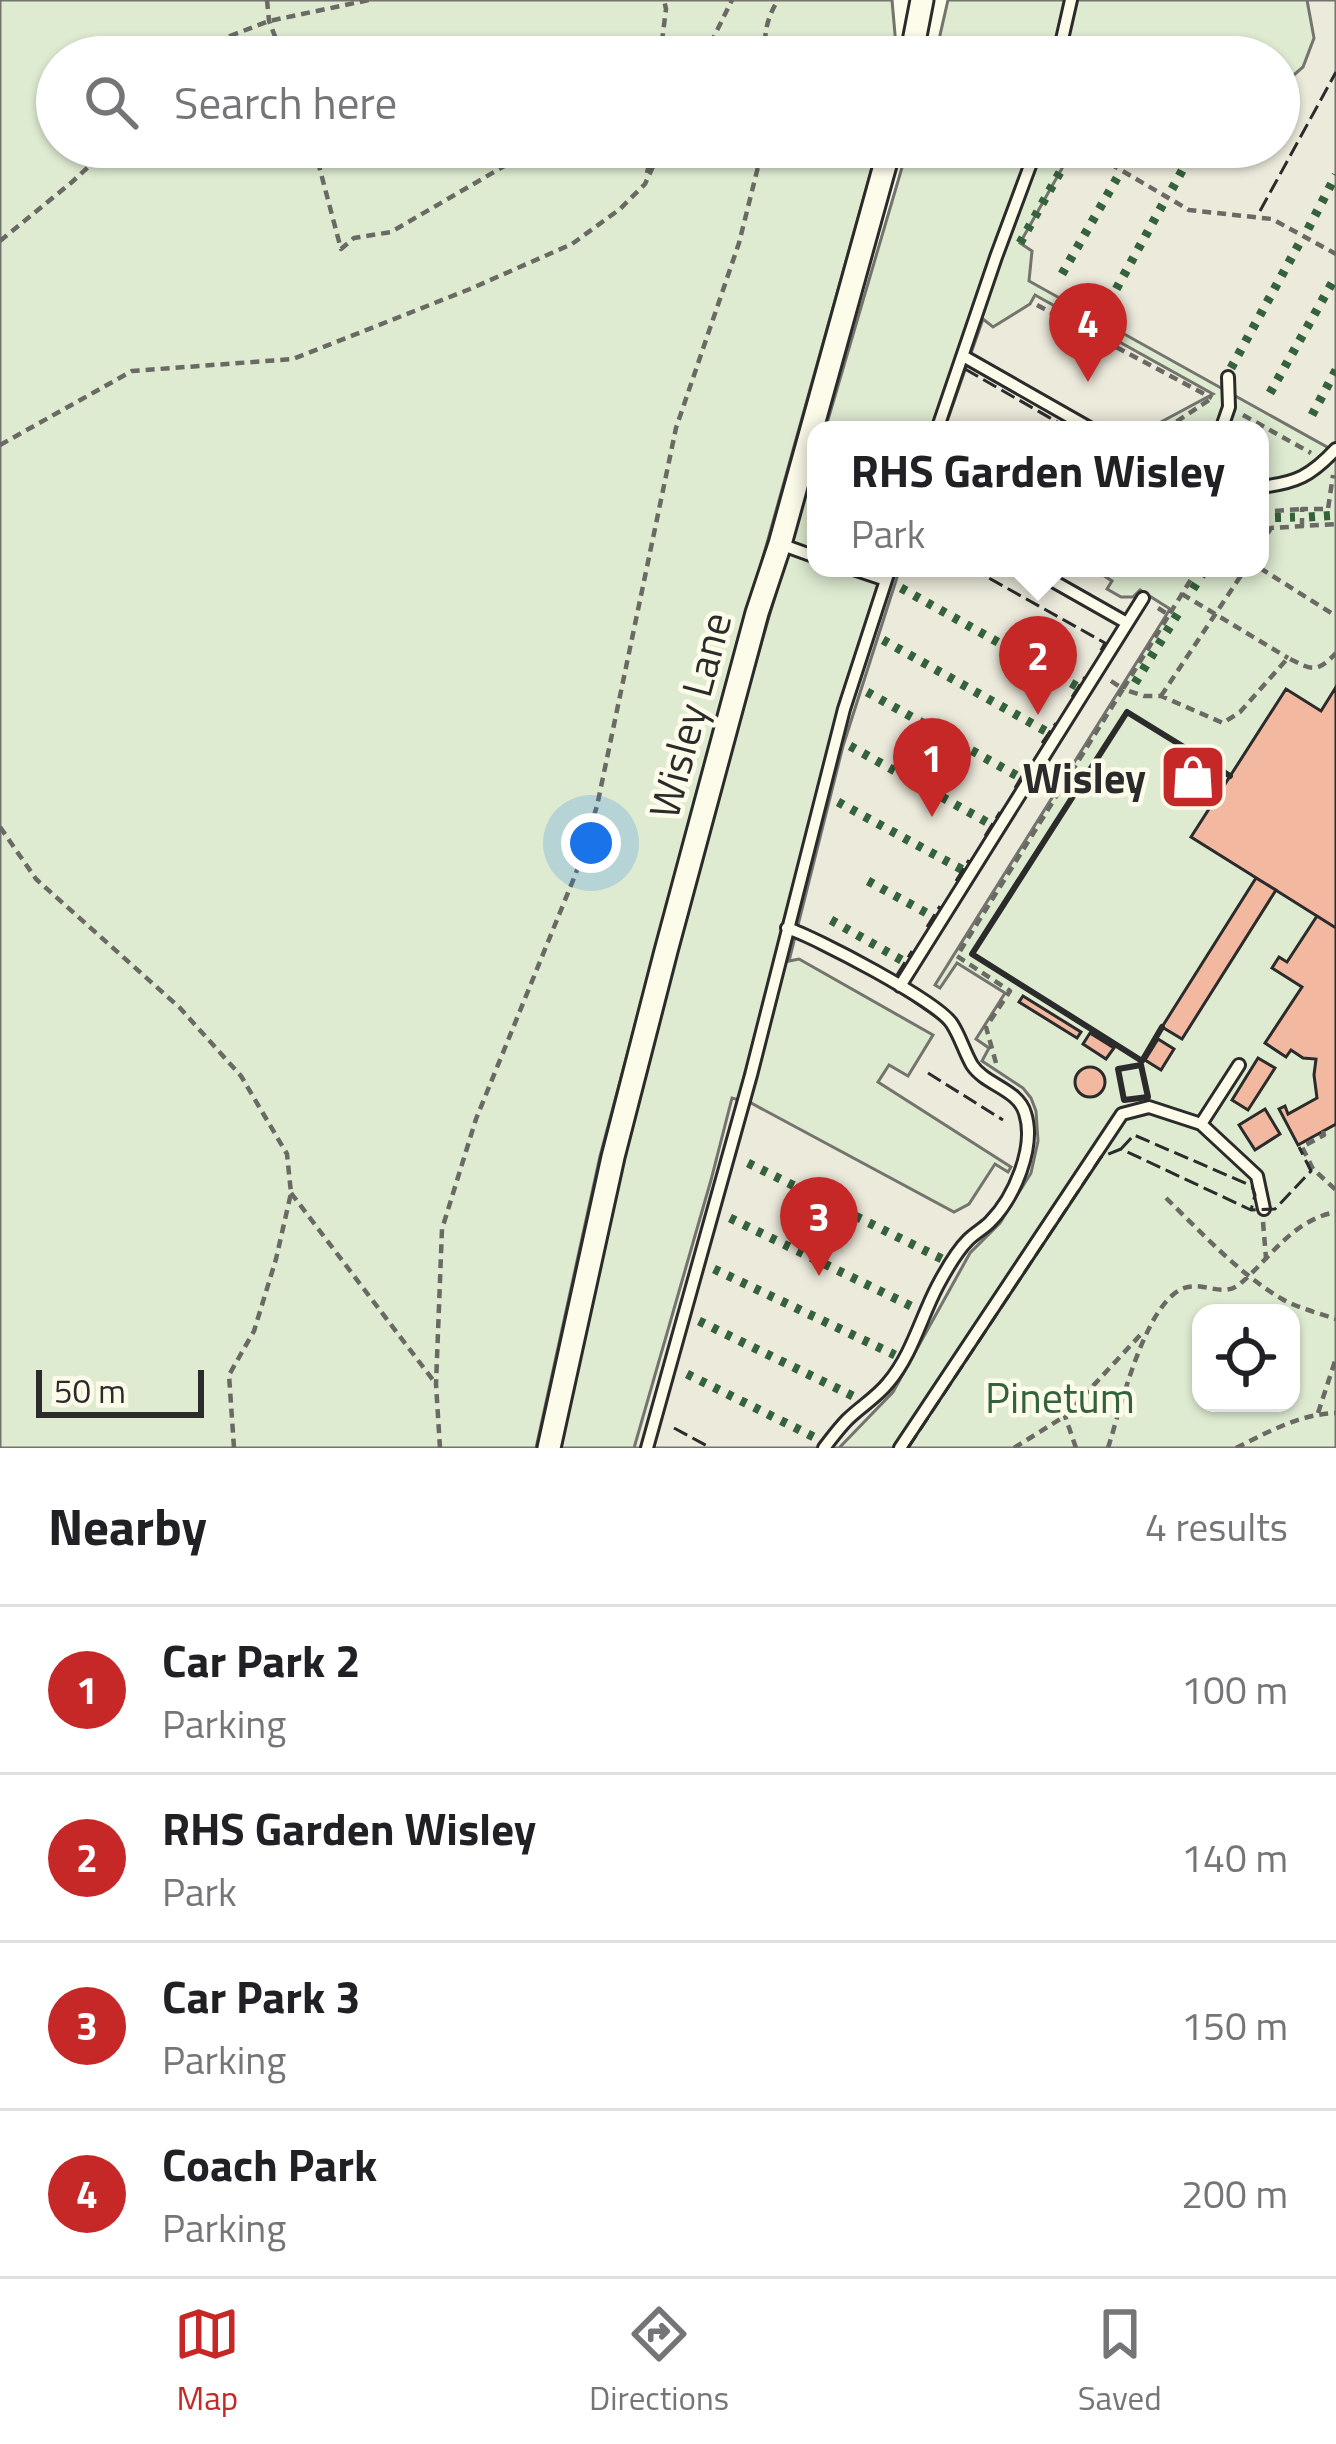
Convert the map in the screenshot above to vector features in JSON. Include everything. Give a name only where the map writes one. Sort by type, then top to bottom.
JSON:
[{"type":"street","points":[[920,36],[922,0]]},
{"type":"street","name":"Wisley Lane","points":[[814,421],[884,168]]},
{"type":"street","name":"Wisley Lane","points":[[549,1448],[613,1157],[745,656],[807,447]]},
{"type":"lane","points":[[1063,36],[1071,0]]},
{"type":"lane","points":[[940,421],[1029,168]]},
{"type":"lane","points":[[963,356],[1077,421]]},
{"type":"lane","points":[[1224,421],[1229,407],[1228,377]]},
{"type":"lane","points":[[1269,486],[1311,474],[1336,449]]},
{"type":"lane","points":[[780,544],[807,553]]},
{"type":"lane","points":[[647,1448],[751,1075],[844,709],[887,577]]},
{"type":"lane","points":[[1046,577],[1127,623]]},
{"type":"lane","points":[[900,986],[1143,598]]},
{"type":"lane","points":[[787,928],[900,986],[951,1020],[978,1074],[1018,1100],[1025,1111],[1027,1144],[1008,1198],[953,1261],[889,1383],[824,1448]]},
{"type":"lane","points":[[1201,1124],[1239,1065]]},
{"type":"lane","points":[[900,1448],[1122,1114],[1149,1107],[1201,1124],[1257,1176],[1264,1209]]},
{"type":"path","points":[[267,0],[274,36]]},
{"type":"path","points":[[232,36],[268,21],[369,0]]},
{"type":"path","points":[[662,36],[664,0]]},
{"type":"path","points":[[714,36],[732,0]]},
{"type":"path","points":[[764,36],[778,0]]},
{"type":"path","points":[[0,241],[85,168]]},
{"type":"path","points":[[320,168],[341,250],[354,238],[391,232],[501,168]]},
{"type":"path","points":[[645,184],[648,168]]},
{"type":"path","points":[[0,445],[133,371],[293,359],[470,289],[572,244],[620,209],[645,184],[652,168]]},
{"type":"path","points":[[440,1448],[436,1384],[442,1229],[476,1119],[576,873],[597,806],[676,428],[740,243],[759,168]]},
{"type":"path","points":[[1117,168],[1189,210],[1272,219],[1336,254]]},
{"type":"path","points":[[1037,305],[1212,398],[1178,421]]},
{"type":"path","points":[[1229,407],[1254,421]]},
{"type":"path","points":[[1269,430],[1335,466],[1328,509],[1269,511]]},
{"type":"path","points":[[1302,509],[1302,526]]},
{"type":"path","points":[[1269,531],[1336,524]]},
{"type":"path","points":[[1269,574],[1336,616]]},
{"type":"path","points":[[997,1067],[986,1027],[1010,991],[957,956],[1192,577]]},
{"type":"path","points":[[1161,696],[1240,577]]},
{"type":"path","points":[[1182,594],[1311,669],[1323,667],[1336,653]]},
{"type":"path","points":[[1143,598],[1168,615]]},
{"type":"path","points":[[1124,689],[1161,696],[1223,723],[1240,712],[1288,658]]},
{"type":"path","points":[[0,827],[36,879],[180,1008],[241,1076],[286,1154],[291,1193],[276,1259],[254,1330],[229,1375],[234,1448]]},
{"type":"path","points":[[980,983],[986,975]]},
{"type":"path","points":[[1323,1131],[1324,1135],[1302,1147],[1313,1169],[1336,1190]]},
{"type":"path","points":[[291,1193],[436,1384]]},
{"type":"path","points":[[1166,1198],[1249,1275],[1285,1300],[1336,1319]]},
{"type":"path","points":[[1264,1209],[1266,1258]]},
{"type":"path","points":[[1014,1448],[1065,1415],[1148,1327],[1167,1299],[1188,1287],[1223,1292],[1238,1287],[1295,1228],[1336,1212]]},
{"type":"path","points":[[1108,1448],[1148,1327]]},
{"type":"path","points":[[1318,1413],[1336,1358]]},
{"type":"path","points":[[1236,1448],[1318,1413],[1336,1413]]},
{"type":"path","points":[[1065,1415],[1076,1448]]},
{"type":"green space","points":[[0,0],[892,0],[895,36],[36,36],[36,168],[872,168],[600,1156],[536,1448],[0,1448]]},
{"type":"green space","name":"Pinetum","points":[[948,0],[1336,0],[1336,1448],[559,1448],[608,1222],[662,1007],[807,492],[807,577],[1269,577],[1269,421],[828,421],[902,168],[1300,168],[1300,36],[940,36]]},
{"type":"shaded area","points":[[1307,0],[1336,0],[1336,452],[1029,281],[1032,251],[1020,243],[1062,168],[1300,168],[1300,70],[1314,38]]},
{"type":"shaded area","points":[[1035,295],[1213,394],[1163,421],[947,421],[983,319],[993,327],[1030,304]]},
{"type":"shaded area","points":[[897,577],[1106,577],[1112,581],[1107,589],[1121,597],[1133,597],[1140,590],[1170,609],[935,985],[940,988],[957,963],[1005,993],[976,1039],[989,1048],[982,1061],[1031,1098],[1038,1141],[1031,1173],[1000,1223],[970,1253],[893,1392],[839,1448],[634,1448],[732,1098],[751,1103],[954,1212],[969,1204],[995,1164],[1008,1172],[1011,1167],[878,1082],[889,1065],[908,1076],[933,1035],[799,959],[789,961],[843,746]]},
{"type":"building","points":[[1336,687],[1336,928],[1191,837],[1286,689],[1321,711]]},
{"type":"building","points":[[1256,878],[1276,890],[1182,1039],[1162,1027]]},
{"type":"building","points":[[1317,916],[1336,928],[1336,1124],[1298,1145],[1279,1109],[1285,1106],[1288,1114],[1317,1098],[1316,1059],[1291,1050],[1286,1057],[1265,1043],[1302,987],[1272,968],[1279,957],[1287,962]]},
{"type":"building","points":[[1023,996],[1081,1032],[1077,1038],[1019,1002]]},
{"type":"building","points":[[1090,1033],[1114,1048],[1106,1059],[1083,1044]]},
{"type":"building","points":[[1158,1039],[1174,1049],[1161,1070],[1145,1060]]},
{"type":"building","points":[[1258,1058],[1275,1068],[1248,1110],[1232,1100]]},
{"type":"building","points":[[1090,1067],[1105,1082],[1090,1097],[1075,1082]]},
{"type":"building","points":[[1265,1109],[1280,1134],[1255,1150],[1239,1125]]},
{"type":"hedge","points":[[1020,243],[1062,168]]},
{"type":"hedge","points":[[1172,189],[1184,168]]},
{"type":"hedge","points":[[1308,229],[1336,175]]},
{"type":"hedge","points":[[1062,274],[1117,178]]},
{"type":"hedge","points":[[1109,302],[1163,204]]},
{"type":"hedge","points":[[1231,368],[1299,244]]},
{"type":"hedge","points":[[1270,393],[1336,276]]},
{"type":"hedge","points":[[1312,415],[1336,370]]},
{"type":"hedge","points":[[1309,517],[1336,515]]},
{"type":"hedge","points":[[1269,518],[1295,517]]},
{"type":"hedge","points":[[1193,589],[1200,577]]},
{"type":"hedge","points":[[901,588],[1078,687]]},
{"type":"hedge","points":[[1135,683],[1182,607]]},
{"type":"hedge","points":[[883,640],[1049,733]]},
{"type":"hedge","points":[[867,692],[1021,778]]},
{"type":"hedge","points":[[850,746],[992,825]]},
{"type":"hedge","points":[[838,802],[963,870]]},
{"type":"hedge","points":[[868,881],[934,917]]},
{"type":"hedge","points":[[831,920],[905,962]]},
{"type":"hedge","points":[[748,1163],[942,1259]]},
{"type":"hedge","points":[[730,1218],[915,1308]]},
{"type":"hedge","points":[[714,1269],[895,1355]]},
{"type":"hedge","points":[[699,1321],[861,1400]]},
{"type":"hedge","points":[[687,1374],[818,1439]]},
{"type":"fence","points":[[1300,138],[1336,72]]},
{"type":"fence","points":[[1260,211],[1284,168]]},
{"type":"fence","points":[[965,369],[1055,421]]},
{"type":"fence","points":[[987,577],[1105,643],[1100,652]]},
{"type":"fence","points":[[1072,697],[1085,677]]},
{"type":"fence","points":[[1042,743],[1056,723]]},
{"type":"fence","points":[[1015,788],[1028,766]]},
{"type":"fence","points":[[985,836],[1000,812]]},
{"type":"fence","points":[[956,881],[969,860]]},
{"type":"fence","points":[[927,927],[940,906]]},
{"type":"fence","points":[[897,975],[912,951]]},
{"type":"fence","points":[[928,1073],[1003,1120]]},
{"type":"fence","points":[[1121,1149],[1134,1135],[1252,1186],[1251,1210]]},
{"type":"fence","points":[[908,1448],[1101,1157],[1121,1149],[1251,1210],[1275,1209],[1311,1171],[1299,1147]]},
{"type":"fence","points":[[674,1428],[711,1448]]},
{"type":"wall","points":[[1162,1027],[1142,1061],[972,954],[1127,712],[1187,749]]},
{"type":"wall","points":[[1208,762],[1230,776]]},
{"type":"wall","points":[[1141,1065],[1148,1097],[1124,1100],[1118,1069],[1141,1065]]},
{"type":"place","name":"Coach Park","points":[[1088,382]]},
{"type":"place","name":"RHS Garden Wisley","points":[[1038,715]]},
{"type":"place","name":"Wisley","points":[[1193,777]]},
{"type":"place","name":"Car Park 2","points":[[932,817]]},
{"type":"place","name":"Car Park 3","points":[[819,1276]]}]
